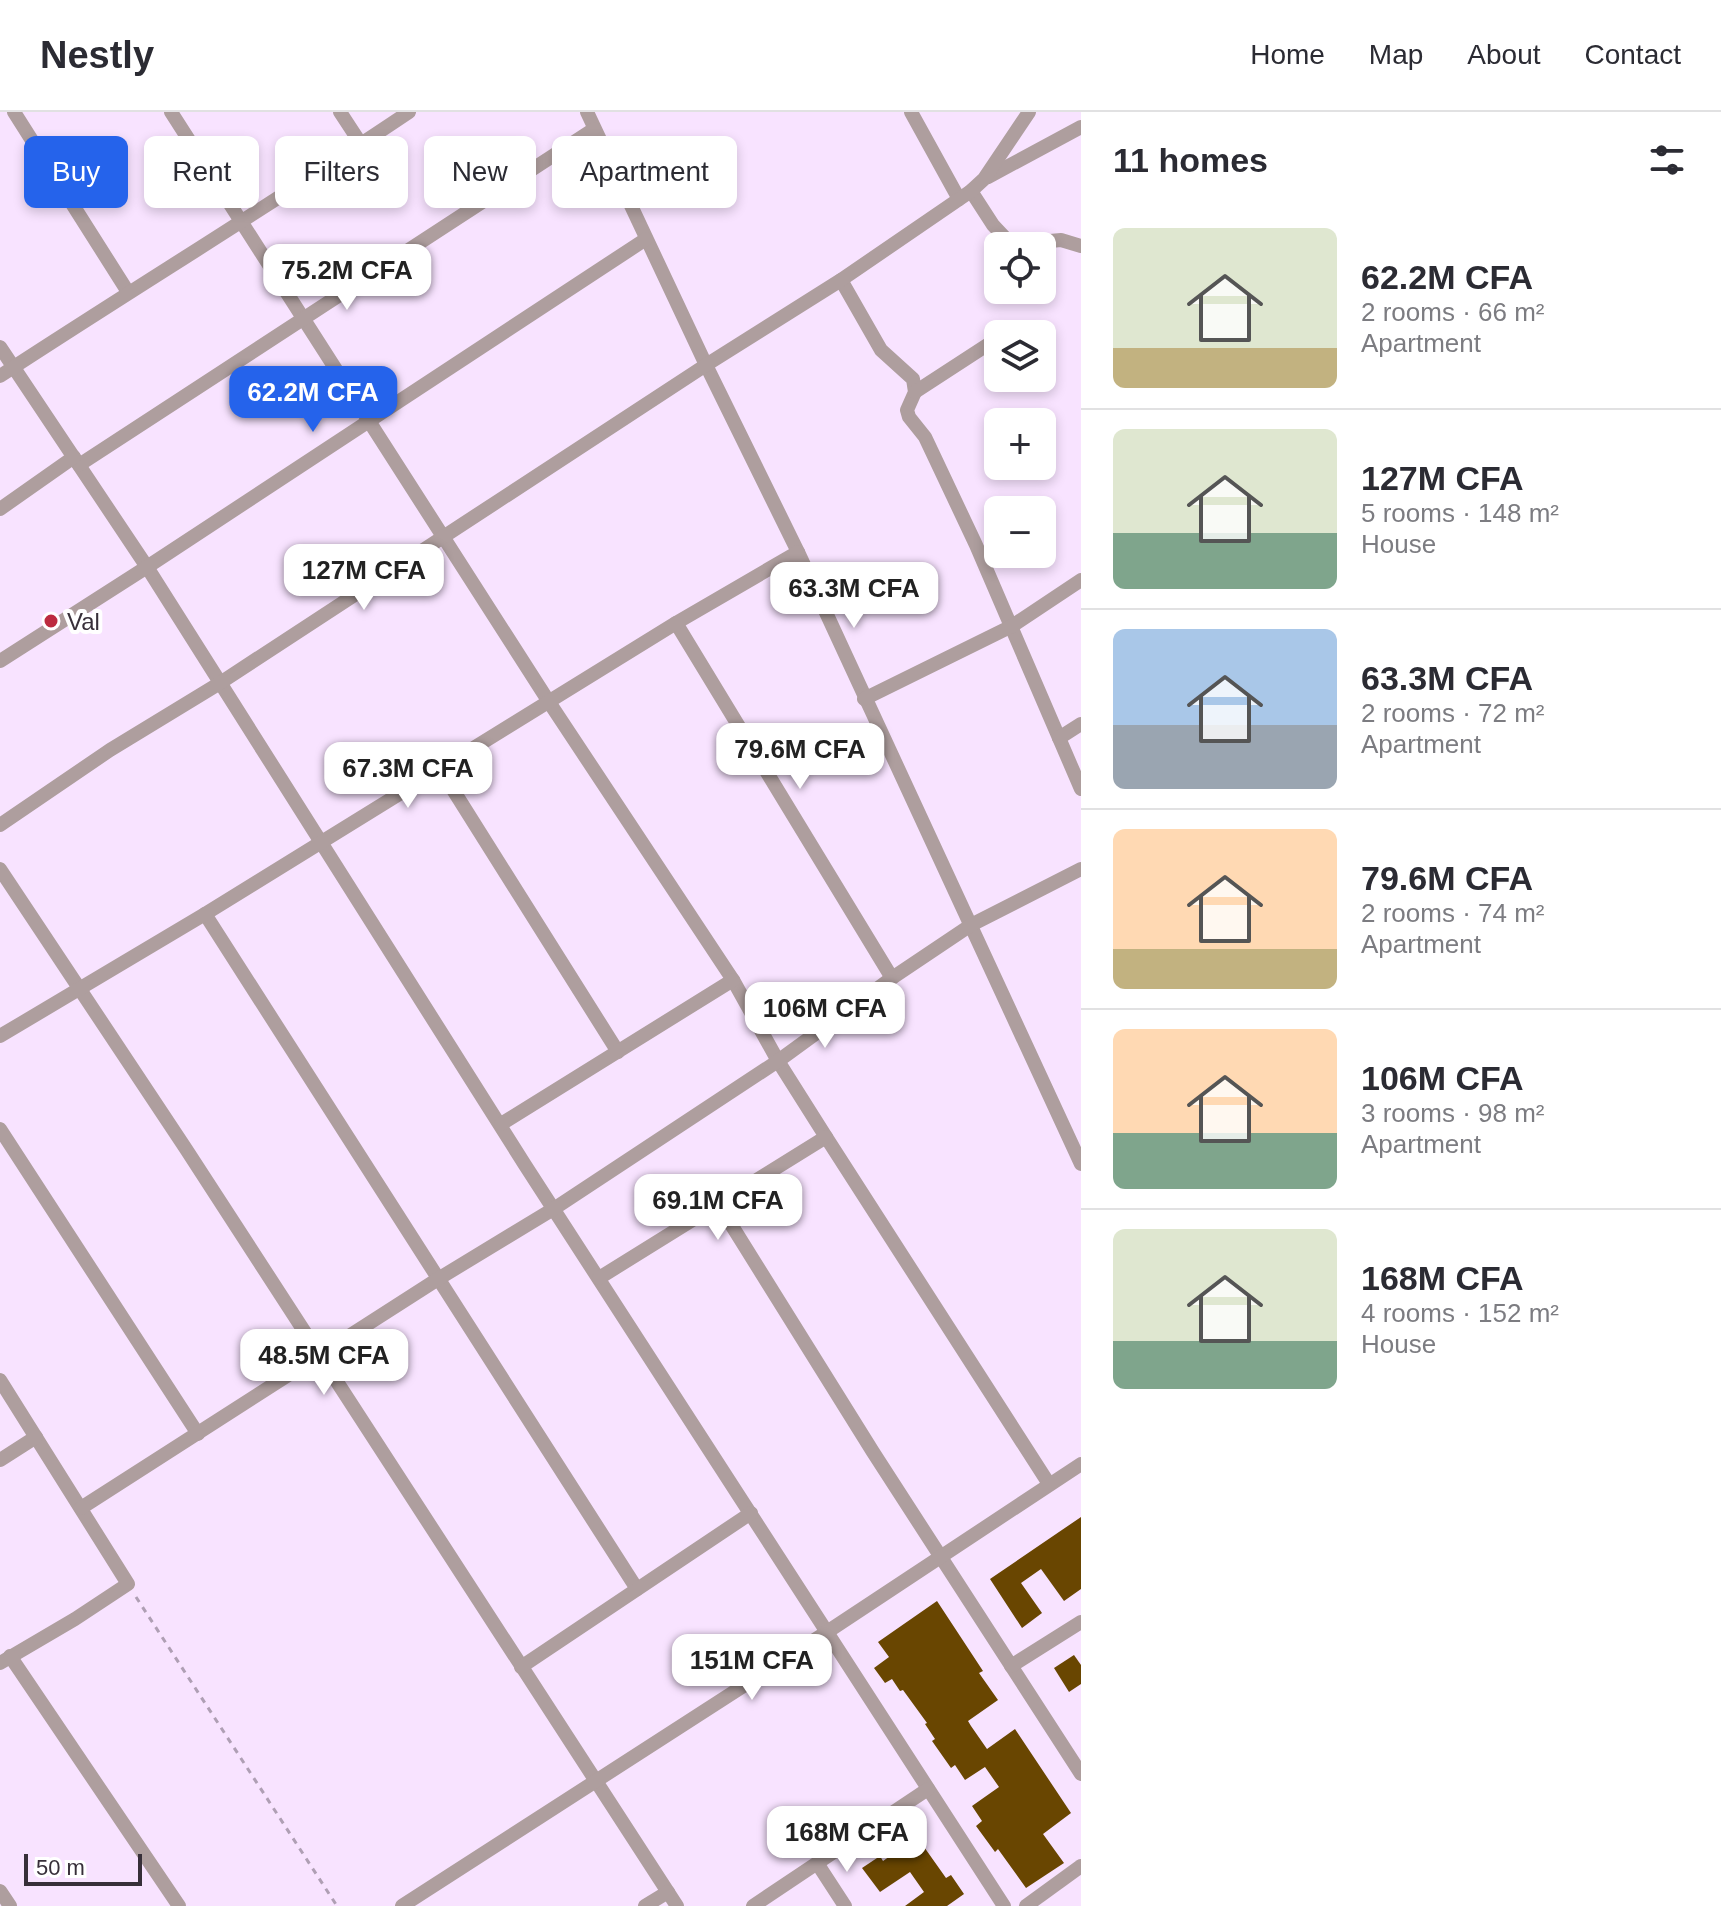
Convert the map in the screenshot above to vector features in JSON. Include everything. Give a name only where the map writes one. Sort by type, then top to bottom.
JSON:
[{"type":"street","points":[[14,112],[128,292]]},
{"type":"street","points":[[171,112],[549,702],[733,980],[778,1061],[1049,1484]]},
{"type":"street","points":[[340,112],[356,136]]},
{"type":"street","points":[[373,136],[409,112]]},
{"type":"street","points":[[587,112],[798,552],[1081,1164]]},
{"type":"street","points":[[928,112],[915,118],[965,195],[1008,241],[1018,244],[1061,240],[1081,246]]},
{"type":"street","points":[[984,179],[1029,112]]},
{"type":"street","points":[[0,825],[110,750],[220,683],[841,280],[984,179],[1081,127]]},
{"type":"street","points":[[0,509],[594,129]]},
{"type":"street","points":[[6,372],[275,201]]},
{"type":"street","points":[[0,661],[646,239]]},
{"type":"street","points":[[841,280],[881,350],[913,379],[915,392],[907,410],[909,417],[925,437],[1012,626],[1081,789]]},
{"type":"street","points":[[0,347],[6,372],[76,461],[147,567],[647,1356],[1004,1906]]},
{"type":"street","points":[[915,392],[984,347]]},
{"type":"street","points":[[0,1036],[81,990],[676,623],[798,552]]},
{"type":"street","points":[[864,699],[1012,626],[1081,580]]},
{"type":"street","points":[[676,623],[892,978]]},
{"type":"street","points":[[1059,738],[1081,724]]},
{"type":"street","points":[[440,769],[618,1052]]},
{"type":"street","points":[[0,869],[677,1906]]},
{"type":"street","points":[[81,1508],[438,1279],[555,1208],[778,1061],[971,925],[1081,869]]},
{"type":"street","points":[[205,914],[637,1589]]},
{"type":"street","points":[[501,1124],[733,980]]},
{"type":"street","points":[[0,1129],[198,1434]]},
{"type":"street","points":[[599,1278],[826,1137]]},
{"type":"street","points":[[719,1205],[1081,1774]]},
{"type":"street","points":[[0,1380],[128,1584],[5,1660],[179,1906]]},
{"type":"street","points":[[0,1460],[36,1437]]},
{"type":"street","points":[[402,1906],[941,1558],[1081,1464]]},
{"type":"street","points":[[521,1667],[751,1513]]},
{"type":"street","points":[[1011,1666],[1081,1622]]},
{"type":"street","points":[[753,1906],[928,1789]]},
{"type":"street","points":[[817,1863],[845,1906]]},
{"type":"street","points":[[1026,1906],[1081,1866]]},
{"type":"street","points":[[0,1891],[10,1906]]},
{"type":"street","points":[[645,1906],[668,1892]]},
{"type":"path","points":[[128,1584],[337,1906]]},
{"type":"building","points":[[1081,1517],[1081,1589],[1064,1601],[1041,1569],[1021,1583],[1042,1613],[1022,1628],[990,1579]]},
{"type":"building","points":[[937,1601],[983,1671],[979,1673],[998,1700],[968,1721],[971,1726],[987,1749],[1015,1729],[1071,1813],[1043,1834],[1064,1863],[1026,1888],[998,1849],[995,1852],[976,1826],[982,1821],[972,1806],[999,1787],[985,1767],[965,1780],[955,1765],[951,1768],[932,1741],[935,1739],[927,1723],[903,1690],[900,1691],[892,1679],[885,1683],[874,1668],[889,1657],[878,1642]]},
{"type":"building","points":[[1074,1655],[1081,1665],[1081,1684],[1069,1692],[1054,1668]]},
{"type":"building","points":[[917,1837],[946,1878],[951,1875],[964,1894],[947,1906],[905,1906],[924,1892],[910,1872],[880,1892],[862,1868],[880,1856],[883,1861]]},
{"type":"place","name":"Val","points":[[51,621]]}]
